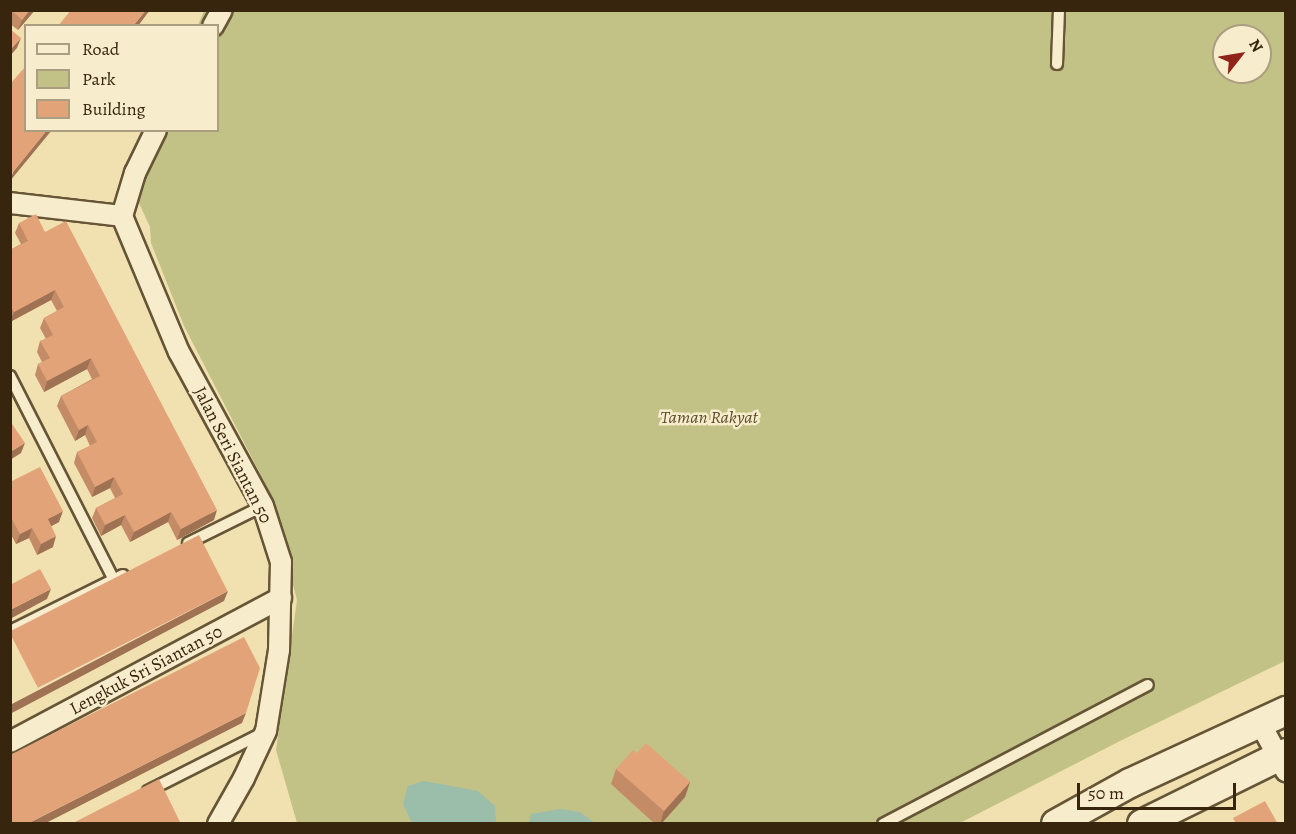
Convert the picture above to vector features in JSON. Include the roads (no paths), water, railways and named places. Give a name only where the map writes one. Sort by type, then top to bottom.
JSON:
[{"type":"street","points":[[214,24],[222,10]]},
{"type":"street","points":[[10,203],[122,216],[135,173],[155,132]]},
{"type":"street","name":"Jalan Seri Siantan 50","points":[[122,216],[179,352],[263,506],[281,562],[279,650],[266,731],[244,778],[218,824]]},
{"type":"street","name":"Lengkuk Sri Siantan 50","points":[[10,742],[281,598]]},
{"type":"street","points":[[1056,824],[1130,783],[1286,711]]},
{"type":"street","points":[[1142,824],[1283,760],[1260,723]]},
{"type":"lane","points":[[1057,64],[1059,10]]},
{"type":"lane","points":[[10,376],[114,580]]},
{"type":"lane","points":[[178,548],[263,506]]},
{"type":"lane","points":[[10,631],[135,569]]},
{"type":"lane","points":[[889,822],[1148,685]]},
{"type":"lane","points":[[134,798],[266,731]]},
{"type":"park label","name":"Taman Rakyat","points":[[709,417]]}]
